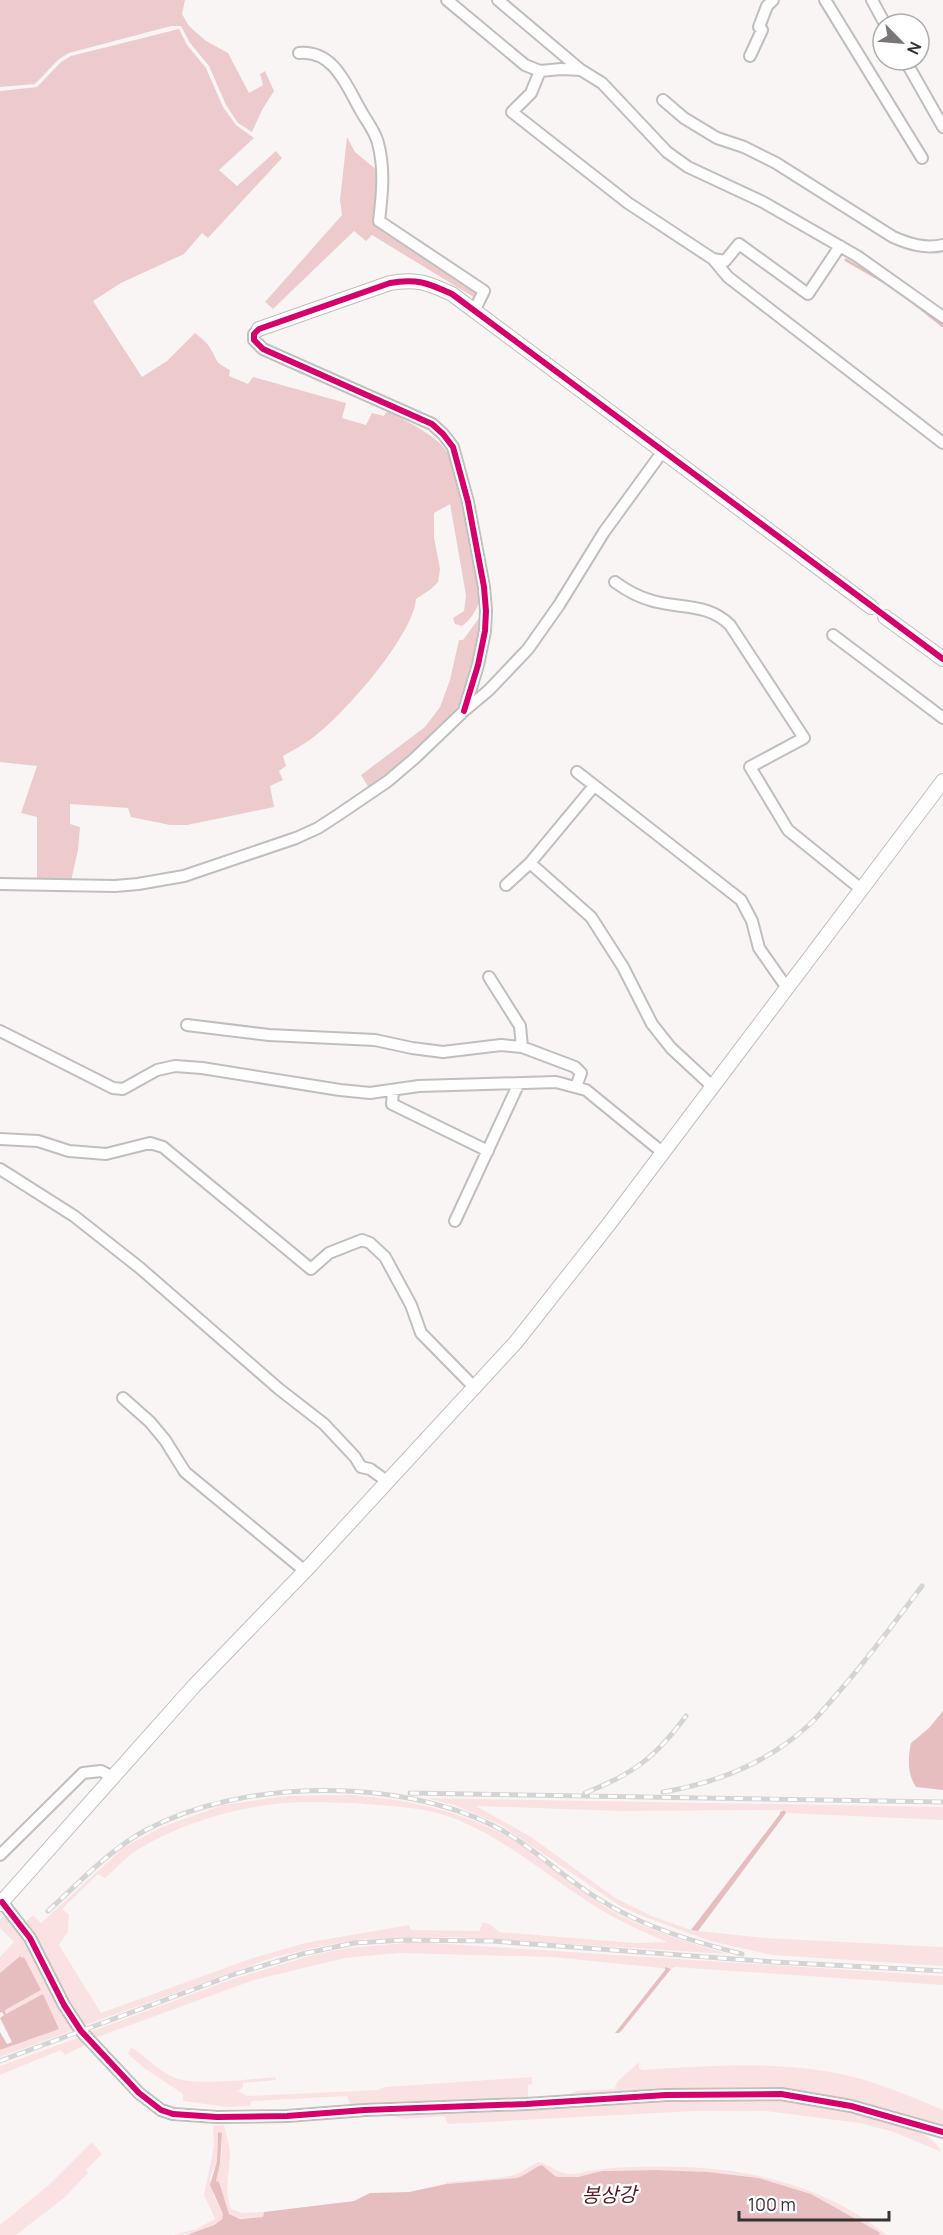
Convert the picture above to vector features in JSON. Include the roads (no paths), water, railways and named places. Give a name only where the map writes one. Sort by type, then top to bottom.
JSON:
[{"type":"main road","points":[[259,330],[390,283],[408,279],[436,286],[452,294],[871,607]]},
{"type":"main road","points":[[885,617],[943,659]]},
{"type":"main road","points":[[1,1903],[194,1686],[476,1388],[543,1309],[943,781]]},
{"type":"street","points":[[447,0],[525,65],[540,71],[581,70]]},
{"type":"street","points":[[498,0],[581,70],[602,83],[667,152],[688,167],[763,202],[840,246],[899,284],[943,317]]},
{"type":"street","points":[[750,56],[762,30],[759,27],[767,6],[773,0]]},
{"type":"street","points":[[825,0],[922,158]]},
{"type":"street","points":[[299,53],[317,54],[337,69],[374,132],[381,161],[382,195],[379,221],[484,291],[474,311]]},
{"type":"street","points":[[540,71],[531,93],[512,111],[628,203],[713,259],[728,277],[943,443]]},
{"type":"street","points":[[912,72],[943,127]]},
{"type":"street","points":[[663,100],[684,118],[717,138],[744,147],[776,163],[893,237],[909,245],[943,245]]},
{"type":"street","points":[[713,259],[725,261],[739,244],[808,294],[840,246]]},
{"type":"street","points":[[259,330],[254,334],[255,340],[263,350],[432,424],[453,447],[468,502],[486,611],[485,631],[478,664],[464,711]]},
{"type":"street","points":[[0,884],[54,886],[138,884],[184,876],[296,838],[318,828],[388,781],[496,683],[543,629],[604,532],[663,451]]},
{"type":"street","points":[[615,582],[631,594],[655,602],[707,609],[722,617],[730,625],[804,738],[750,767],[788,830],[861,889]]},
{"type":"street","points":[[833,635],[943,718]]},
{"type":"street","points":[[577,772],[741,900],[752,921],[759,948],[787,988]]},
{"type":"street","points":[[506,885],[530,863],[594,786]]},
{"type":"street","points":[[530,863],[591,917],[623,967],[652,1024],[671,1048],[712,1086]]},
{"type":"street","points":[[489,977],[520,1026],[522,1047]]},
{"type":"street","points":[[187,1025],[269,1035],[375,1040],[443,1052],[501,1045],[522,1047],[575,1067],[581,1073],[576,1087]]},
{"type":"street","points":[[0,1031],[113,1088],[123,1089],[157,1070],[175,1066],[370,1093],[419,1086],[556,1082],[576,1087],[594,1096],[662,1152]]},
{"type":"street","points":[[455,1221],[519,1083]]},
{"type":"street","points":[[393,1091],[392,1104],[488,1151]]},
{"type":"street","points":[[0,1139],[38,1141],[69,1151],[106,1154],[150,1143],[163,1147],[311,1269],[329,1253],[362,1240],[369,1243],[384,1257],[411,1305],[421,1334],[476,1388]]},
{"type":"street","points":[[0,1169],[74,1216],[140,1268],[279,1389],[324,1424],[355,1457],[361,1467],[370,1469],[388,1482]]},
{"type":"street","points":[[123,1398],[158,1431],[185,1472],[305,1571]]},
{"type":"street","points":[[0,1855],[83,1773],[101,1771],[113,1777]]},
{"type":"street","points":[[1,1903],[30,1938],[64,2005],[81,2031],[150,2103],[173,2114],[217,2117],[287,2116],[666,2095],[781,2094],[851,2106],[943,2132]]},
{"type":"water","points":[[943,1711],[943,1790],[916,1787],[909,1766],[911,1743],[929,1728]]},
{"type":"water","points":[[784,1810],[786,1813],[698,1931],[691,1930],[780,1812]]},
{"type":"water","points":[[20,1956],[24,1957],[41,1990],[5,2010],[6,2014],[43,1994],[59,2029],[0,2050],[0,2032],[7,2044],[12,2042],[0,2018],[4,2015],[0,2013],[0,1973]]},
{"type":"water","points":[[665,1967],[671,1969],[622,2030],[615,2033],[665,1970]]},
{"type":"water","name":"봉상강","points":[[218,2132],[222,2133],[220,2164],[216,2181],[219,2182],[229,2214],[240,2219],[263,2217],[264,2212],[354,2201],[370,2193],[409,2192],[446,2184],[516,2178],[542,2165],[559,2177],[578,2177],[602,2171],[656,2170],[708,2172],[759,2178],[811,2194],[879,2232],[880,2235],[187,2235],[214,2225],[222,2219],[223,2214],[210,2185],[217,2161]]},
{"type":"waterway","points":[[846,260],[886,283]]},
{"type":"waterway","points":[[904,295],[943,326]]},
{"type":"railway","points":[[663,1792],[722,1777],[760,1760],[794,1737],[817,1717],[848,1681],[922,1586]]},
{"type":"railway","points":[[585,1793],[617,1779],[642,1763],[664,1743],[686,1716]]},
{"type":"railway","points":[[48,1911],[119,1847],[146,1830],[185,1813],[227,1801],[273,1793],[320,1790],[367,1792],[412,1799],[455,1810],[494,1826],[522,1843],[588,1892],[635,1919],[670,1933],[742,1954]]},
{"type":"railway","points":[[410,1793],[943,1802]]},
{"type":"railway","points":[[0,2061],[235,1974],[302,1954],[354,1943],[403,1940],[492,1941],[774,1962],[943,1971]]}]
